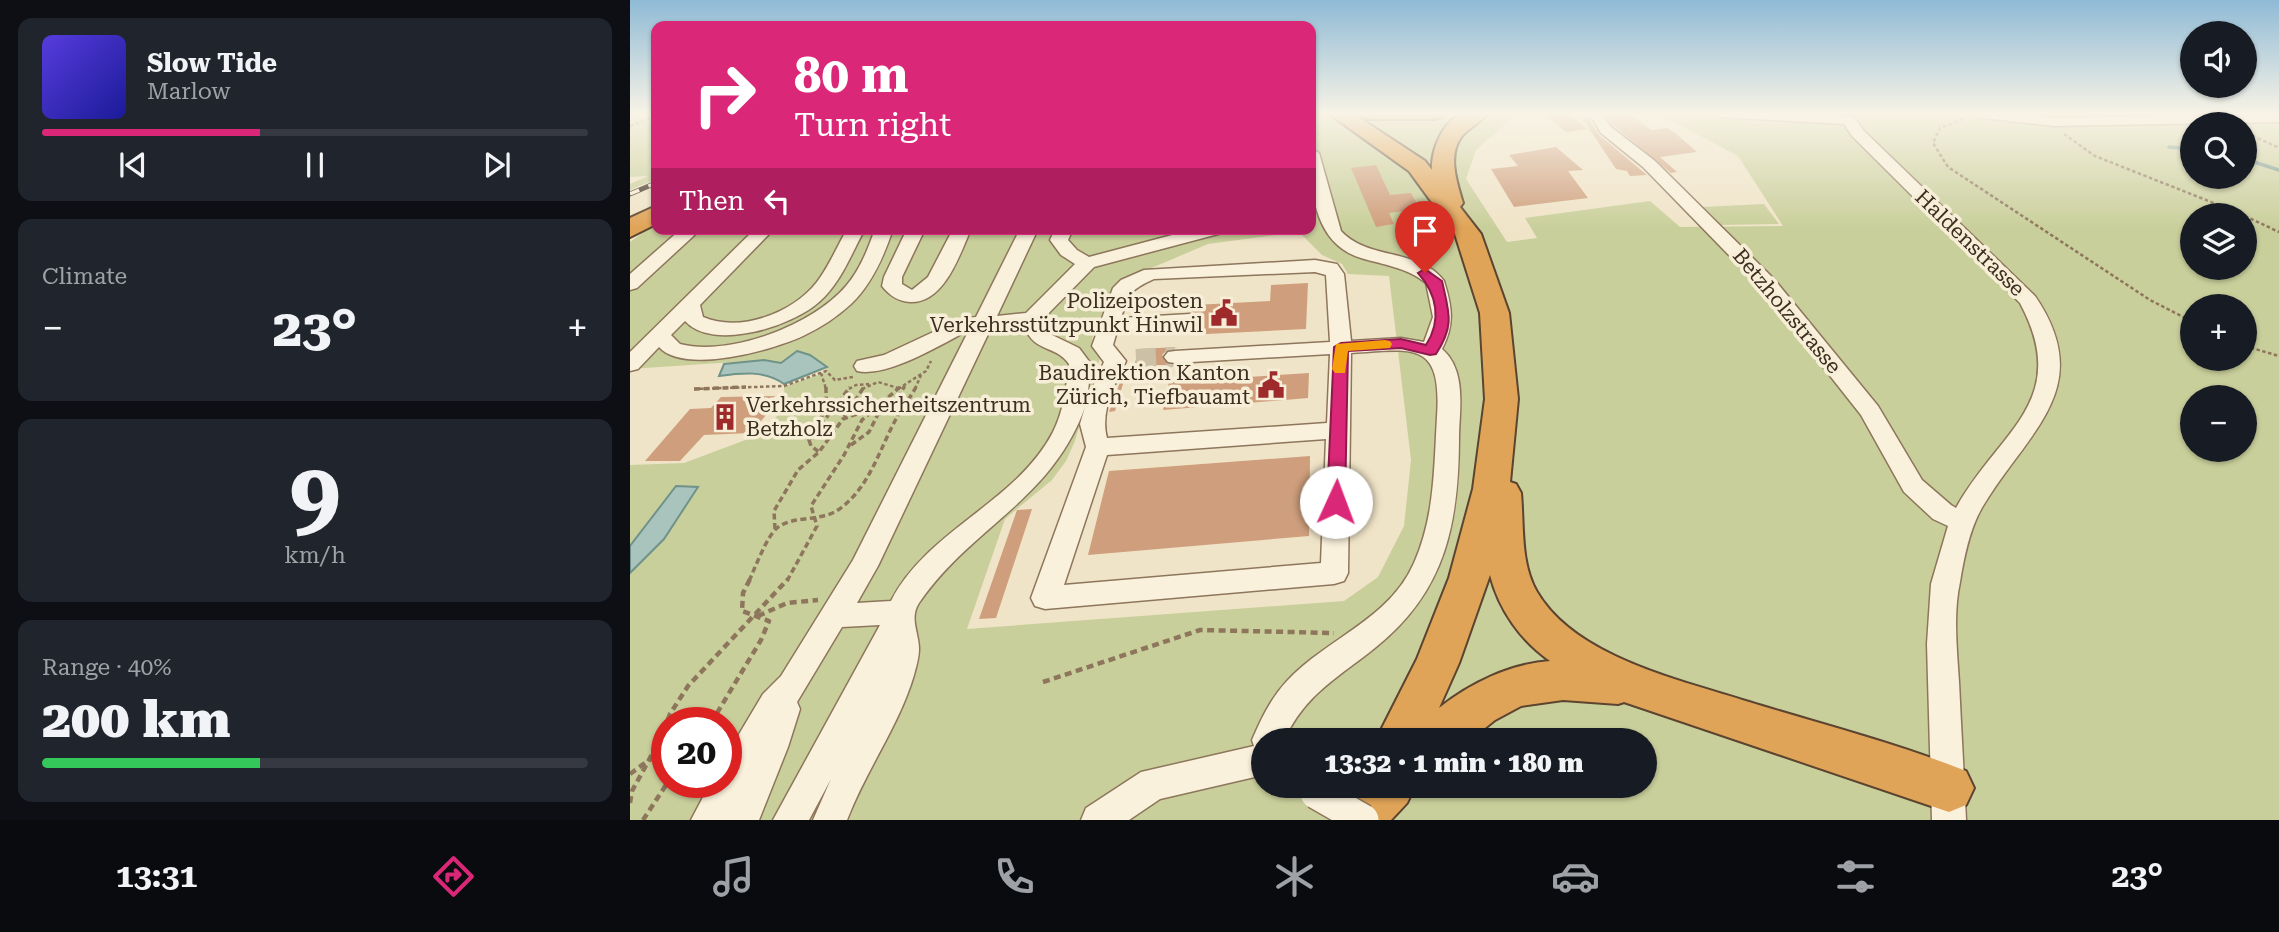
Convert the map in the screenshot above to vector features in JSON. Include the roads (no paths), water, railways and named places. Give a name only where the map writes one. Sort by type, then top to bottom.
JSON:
[{"type":"highway","points":[[1399,151],[1452,206]]},
{"type":"highway","points":[[1444,151],[1443,173],[1452,206],[1481,264],[1496,320],[1502,398],[1500,440],[1508,570],[1524,607],[1541,629],[1561,645],[1638,687],[1949,804]]},
{"type":"highway","points":[[630,221],[651,213]]},
{"type":"highway","points":[[630,229],[651,214]]},
{"type":"highway","points":[[1406,728],[1429,684],[1462,605],[1486,522],[1500,440]]},
{"type":"highway","points":[[1450,728],[1479,703],[1516,686],[1570,680],[1638,687]]},
{"type":"highway","points":[[1356,820],[1378,798]]},
{"type":"street","name":"Betzholzstrasse","points":[[1633,151],[1649,164],[1767,283],[1870,411],[1913,486],[1942,512],[1962,521]]},
{"type":"street","name":"Haldenstrasse","points":[[1876,151],[2028,300],[2043,327],[2051,360],[2042,401],[2024,433],[1988,477],[1962,521],[1945,584],[1942,644],[1949,804]]},
{"type":"street","points":[[1316,171],[1333,232],[1339,240],[1360,252],[1412,266],[1436,281],[1443,316],[1442,331],[1430,351]]},
{"type":"street","points":[[630,284],[685,235]]},
{"type":"street","points":[[635,355],[660,335],[759,235]]},
{"type":"street","points":[[690,305],[694,320],[715,329],[747,327],[786,314],[809,302],[823,288],[853,235]]},
{"type":"street","points":[[660,335],[677,351],[718,352],[756,345],[796,331],[825,315],[847,297],[856,286],[881,235]]},
{"type":"street","points":[[913,235],[893,277],[892,286],[902,294],[918,294],[935,285],[959,235]]},
{"type":"street","points":[[742,820],[772,747],[792,686],[864,566],[1025,235]]},
{"type":"street","points":[[1061,235],[1059,240],[1069,255],[1087,264]]},
{"type":"street","points":[[867,375],[891,360],[966,324],[1032,319],[1087,264],[1194,235]]},
{"type":"street","points":[[790,820],[879,658],[900,612],[918,584],[948,550],[1034,477],[1065,431],[1074,401],[1080,364],[1072,353],[1039,337],[1032,319]]},
{"type":"street","points":[[1108,325],[1190,320]]},
{"type":"street","points":[[1175,357],[1401,344],[1430,351],[1440,359],[1446,371],[1449,399],[1442,528],[1436,550],[1411,594],[1367,638],[1317,671],[1297,689],[1281,709],[1274,728]]},
{"type":"street","points":[[1126,360],[1102,387],[1092,424],[1098,447],[1045,598],[1334,573],[1341,347]]},
{"type":"street","points":[[1098,447],[1338,430]]},
{"type":"street","points":[[839,607],[900,612]]},
{"type":"street","points":[[830,820],[898,674],[905,653],[900,612]]},
{"type":"street","points":[[708,820],[774,704],[792,686]]},
{"type":"street","points":[[1098,820],[1153,784],[1251,757]]},
{"type":"street","points":[[1323,800],[1363,820]]},
{"type":"lane","points":[[1126,360],[1102,346],[1108,325],[1120,292],[1128,284],[1152,274],[1315,266],[1330,268],[1335,274],[1341,347]]},
{"type":"water","points":[[797,351],[810,355],[827,367],[784,384],[761,375],[719,376],[724,364],[764,360],[781,363]]},
{"type":"water","points":[[676,486],[698,487],[664,539],[630,573],[630,546]]},
{"type":"waterway","points":[[2257,163],[2279,170]]},
{"type":"tunnel","points":[[1136,359],[1175,357]]},
{"type":"railway","points":[[630,194],[651,185]]},
{"type":"place","name":"Polizeiposten Verkehrsstützpunkt Hinwil","points":[[1224,313]]},
{"type":"place","name":"Baudirektion Kanton Zürich, Tiefbauamt","points":[[1271,385]]},
{"type":"place","name":"Verkehrssicherheitszentrum Betzholz","points":[[725,417]]}]
